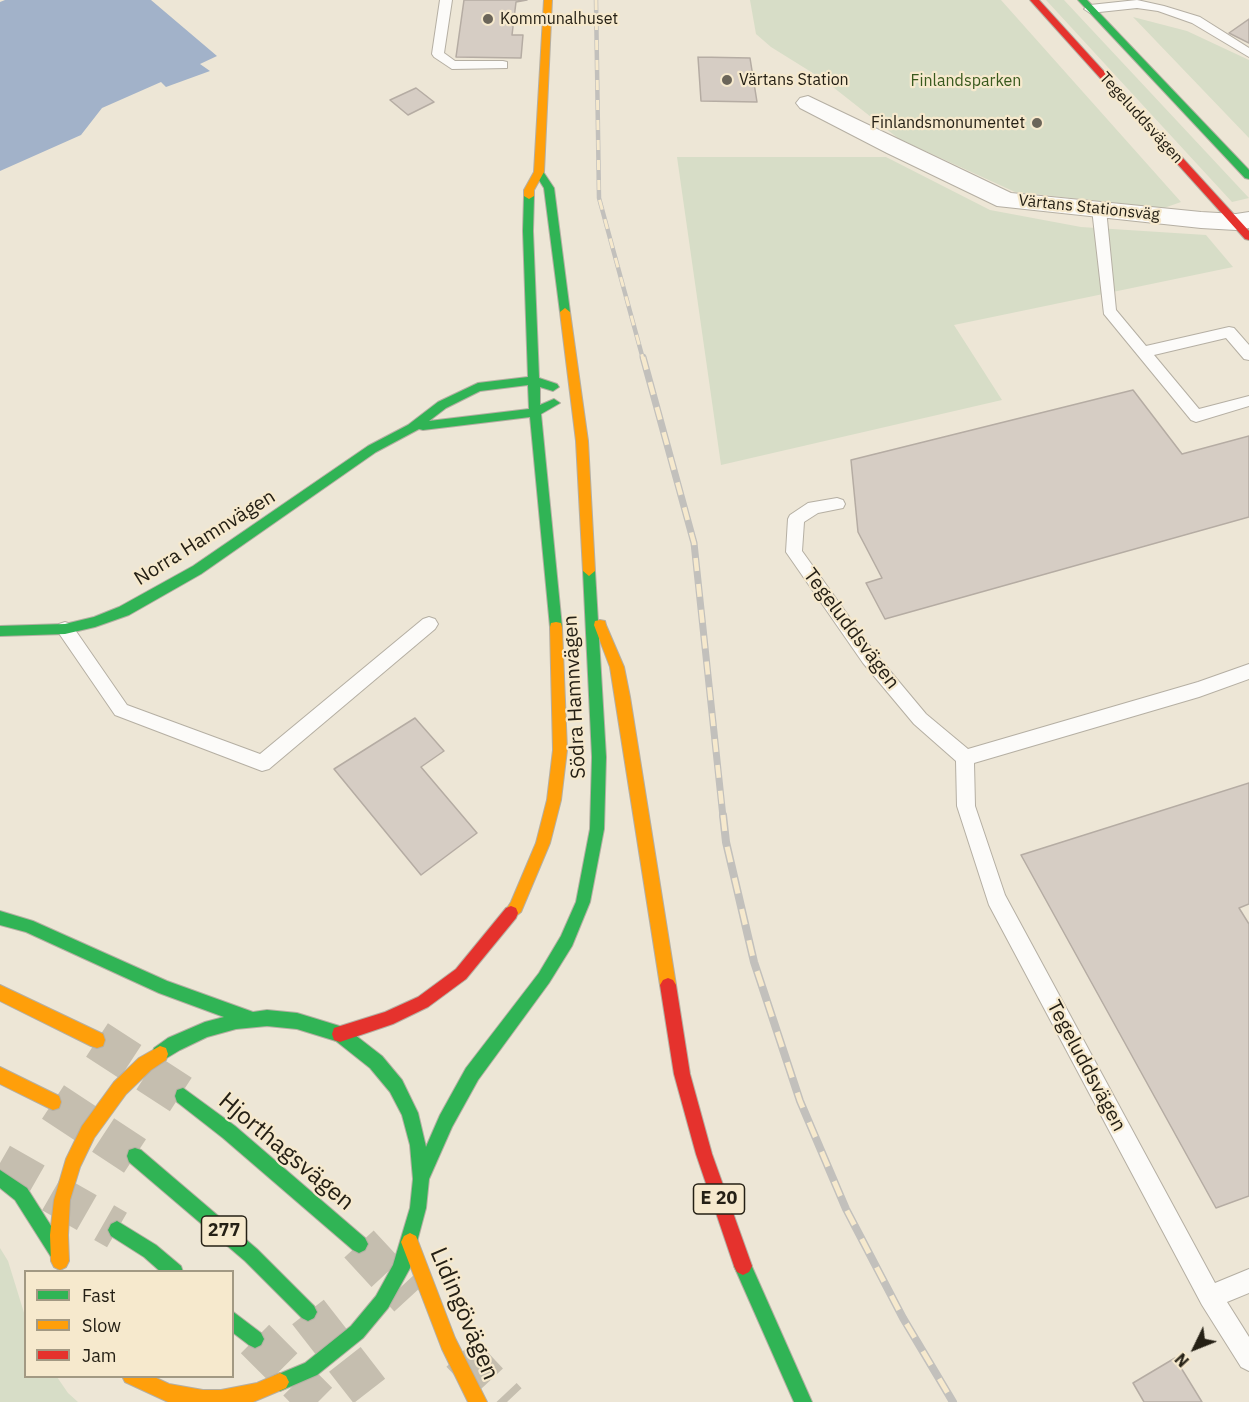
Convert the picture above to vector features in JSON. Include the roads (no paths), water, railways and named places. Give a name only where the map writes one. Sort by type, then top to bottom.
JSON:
[{"type":"main road","name":"Södra Hamnvägen","points":[[340,1034],[387,1019],[423,1002],[461,974],[516,908],[543,843],[554,800],[560,750],[555,608],[535,412],[528,205],[529,190],[539,172],[548,0]]},
{"type":"main road","name":"Tegeluddsvägen","points":[[1034,0],[1245,226]]},
{"type":"main road","name":"Tegeluddsvägen","points":[[1086,4],[1249,176]]},
{"type":"main road","name":"Södra Hamnvägen","points":[[421,1179],[446,1121],[472,1074],[550,968],[567,941],[583,902],[597,829],[598,781],[582,441],[549,188],[539,172]]},
{"type":"main road","name":"Norra Hamnvägen","points":[[0,630],[65,629],[95,622],[124,611],[197,570],[372,449],[412,428],[442,405],[478,387],[533,380],[575,394]]},
{"type":"main road","name":"Norra Hamnvägen","points":[[412,428],[466,419],[535,412],[575,394]]},
{"type":"main road","name":"E 20","points":[[590,608],[601,627],[617,667],[639,792],[682,1074],[704,1154],[740,1259],[803,1402]]},
{"type":"main road","points":[[0,918],[28,926],[164,988],[252,1019]]},
{"type":"main road","points":[[0,993],[97,1040]]},
{"type":"main road","points":[[61,1270],[60,1218],[72,1165],[88,1131],[108,1101],[145,1064],[174,1044],[205,1030],[252,1019],[297,1021],[340,1034],[365,1052],[376,1062],[403,1099],[415,1129],[421,1179],[417,1218],[401,1268],[382,1302],[357,1332],[328,1358],[294,1378],[258,1392],[224,1400],[168,1393],[133,1378]]},
{"type":"main road","points":[[0,1075],[53,1102]]},
{"type":"main road","name":"Hjorthagsvägen","points":[[183,1096],[229,1132],[359,1244]]},
{"type":"main road","name":"277","points":[[135,1156],[252,1255],[308,1312]]},
{"type":"main road","points":[[0,1178],[21,1194],[59,1254]]},
{"type":"main road","points":[[117,1230],[150,1251],[173,1270]]},
{"type":"main road","name":"Lidingövägen","points":[[410,1242],[448,1342],[478,1402]]},
{"type":"main road","points":[[234,1322],[255,1339]]},
{"type":"street","name":"Värtans Stationsväg","points":[[808,103],[895,148],[1006,200],[1245,226]]},
{"type":"lane","points":[[446,0],[438,54],[452,65],[503,65]]},
{"type":"lane","points":[[1086,4],[1137,4],[1160,8],[1196,20],[1249,52]]},
{"type":"lane","points":[[1099,209],[1109,311],[1196,416],[1249,401]]},
{"type":"lane","points":[[1143,352],[1229,332],[1249,355]]},
{"type":"lane","name":"Tegeluddsvägen","points":[[837,504],[814,507],[796,519],[794,552],[869,658],[920,719],[965,758],[966,806],[996,898],[1210,1297],[1249,1359]]},
{"type":"lane","points":[[65,629],[121,710],[262,763],[429,624]]},
{"type":"lane","points":[[965,758],[1199,689],[1249,671]]},
{"type":"lane","points":[[1210,1297],[1249,1281]]},
{"type":"water","points":[[5,0],[151,0],[217,56],[200,64],[210,71],[166,87],[161,82],[102,108],[81,135],[0,171],[0,2]]},
{"type":"tunnel","points":[[97,1040],[183,1096]]},
{"type":"tunnel","points":[[53,1102],[135,1156]]},
{"type":"tunnel","points":[[0,1163],[117,1230]]},
{"type":"tunnel","points":[[359,1244],[409,1298]]},
{"type":"tunnel","points":[[308,1312],[378,1402]]},
{"type":"tunnel","points":[[255,1339],[318,1402]]},
{"type":"tunnel","points":[[461,1353],[507,1402]]},
{"type":"railway","points":[[596,0],[599,198],[643,359]]},
{"type":"railway","points":[[643,357],[694,543],[723,817]]},
{"type":"railway","points":[[723,815],[726,842],[754,962],[800,1101],[846,1209],[903,1318],[953,1402]]},
{"type":"place","name":"Kommunalhuset","points":[[488,19]]},
{"type":"place","name":"Värtans Station","points":[[727,80]]},
{"type":"place","name":"Finlandsmonumentet","points":[[1037,123]]},
{"type":"park label","name":"Finlandsparken","points":[[966,81]]}]
